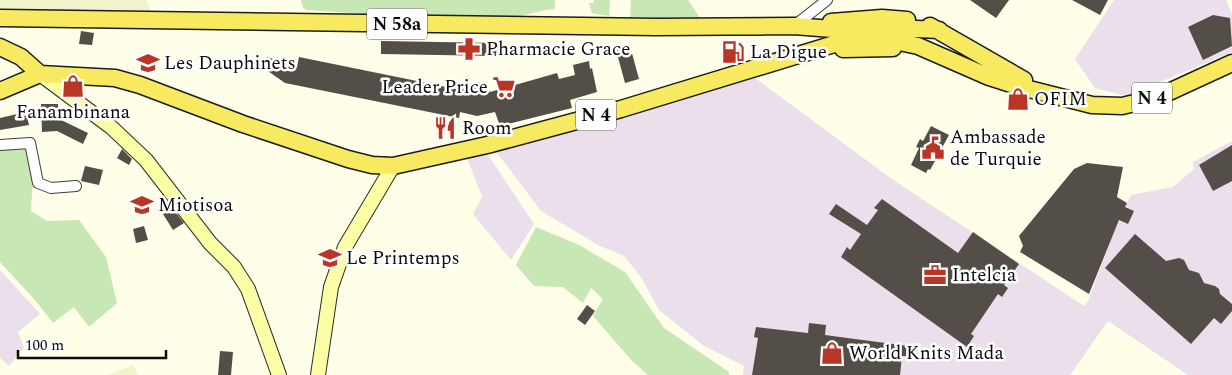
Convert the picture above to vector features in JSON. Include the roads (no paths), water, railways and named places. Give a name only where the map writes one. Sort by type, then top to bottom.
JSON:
[{"type":"main road","name":"N 58a","points":[[0,18],[619,27],[794,26],[845,30],[867,34]]},
{"type":"main road","name":"N 58a","points":[[794,26],[882,18],[911,20],[939,30]]},
{"type":"main road","name":"N 4","points":[[0,91],[40,74],[115,78],[140,85],[243,124],[348,158],[372,165],[393,166],[487,145],[620,109],[867,34],[894,28],[939,30],[1001,68],[1067,99]]},
{"type":"main road","points":[[867,34],[918,46],[938,54]]},
{"type":"main road","points":[[0,47],[21,57],[40,74]]},
{"type":"main road","name":"N 4","points":[[777,62],[858,47],[898,48],[938,54],[989,77],[1067,99],[1092,105],[1122,106],[1156,98],[1232,63]]},
{"type":"street","points":[[794,26],[826,0]]},
{"type":"street","points":[[40,74],[111,126],[146,160],[210,243],[234,267],[248,288],[279,375]]},
{"type":"street","points":[[0,145],[30,143],[38,183],[51,188],[76,186]]},
{"type":"street","points":[[318,375],[331,287],[344,247],[393,166]]},
{"type":"place","name":"Pharmacie Grace","points":[[469,49]]},
{"type":"place","name":"La Digue","points":[[733,52]]},
{"type":"place","name":"Les Dauphinets","points":[[148,63]]},
{"type":"place","name":"Fanambinana","points":[[73,86]]},
{"type":"place","name":"Leader Price","points":[[504,87]]},
{"type":"place","name":"OFIM","points":[[1018,99]]},
{"type":"place","name":"Room","points":[[445,128]]},
{"type":"place","name":"Ambassade de Turquie","points":[[933,148]]},
{"type":"place","name":"Miotisoa","points":[[142,205]]},
{"type":"place","name":"Le Printemps","points":[[330,258]]},
{"type":"place","name":"Intelcia","points":[[935,275]]},
{"type":"place","name":"World Knits Mada","points":[[832,353]]}]
